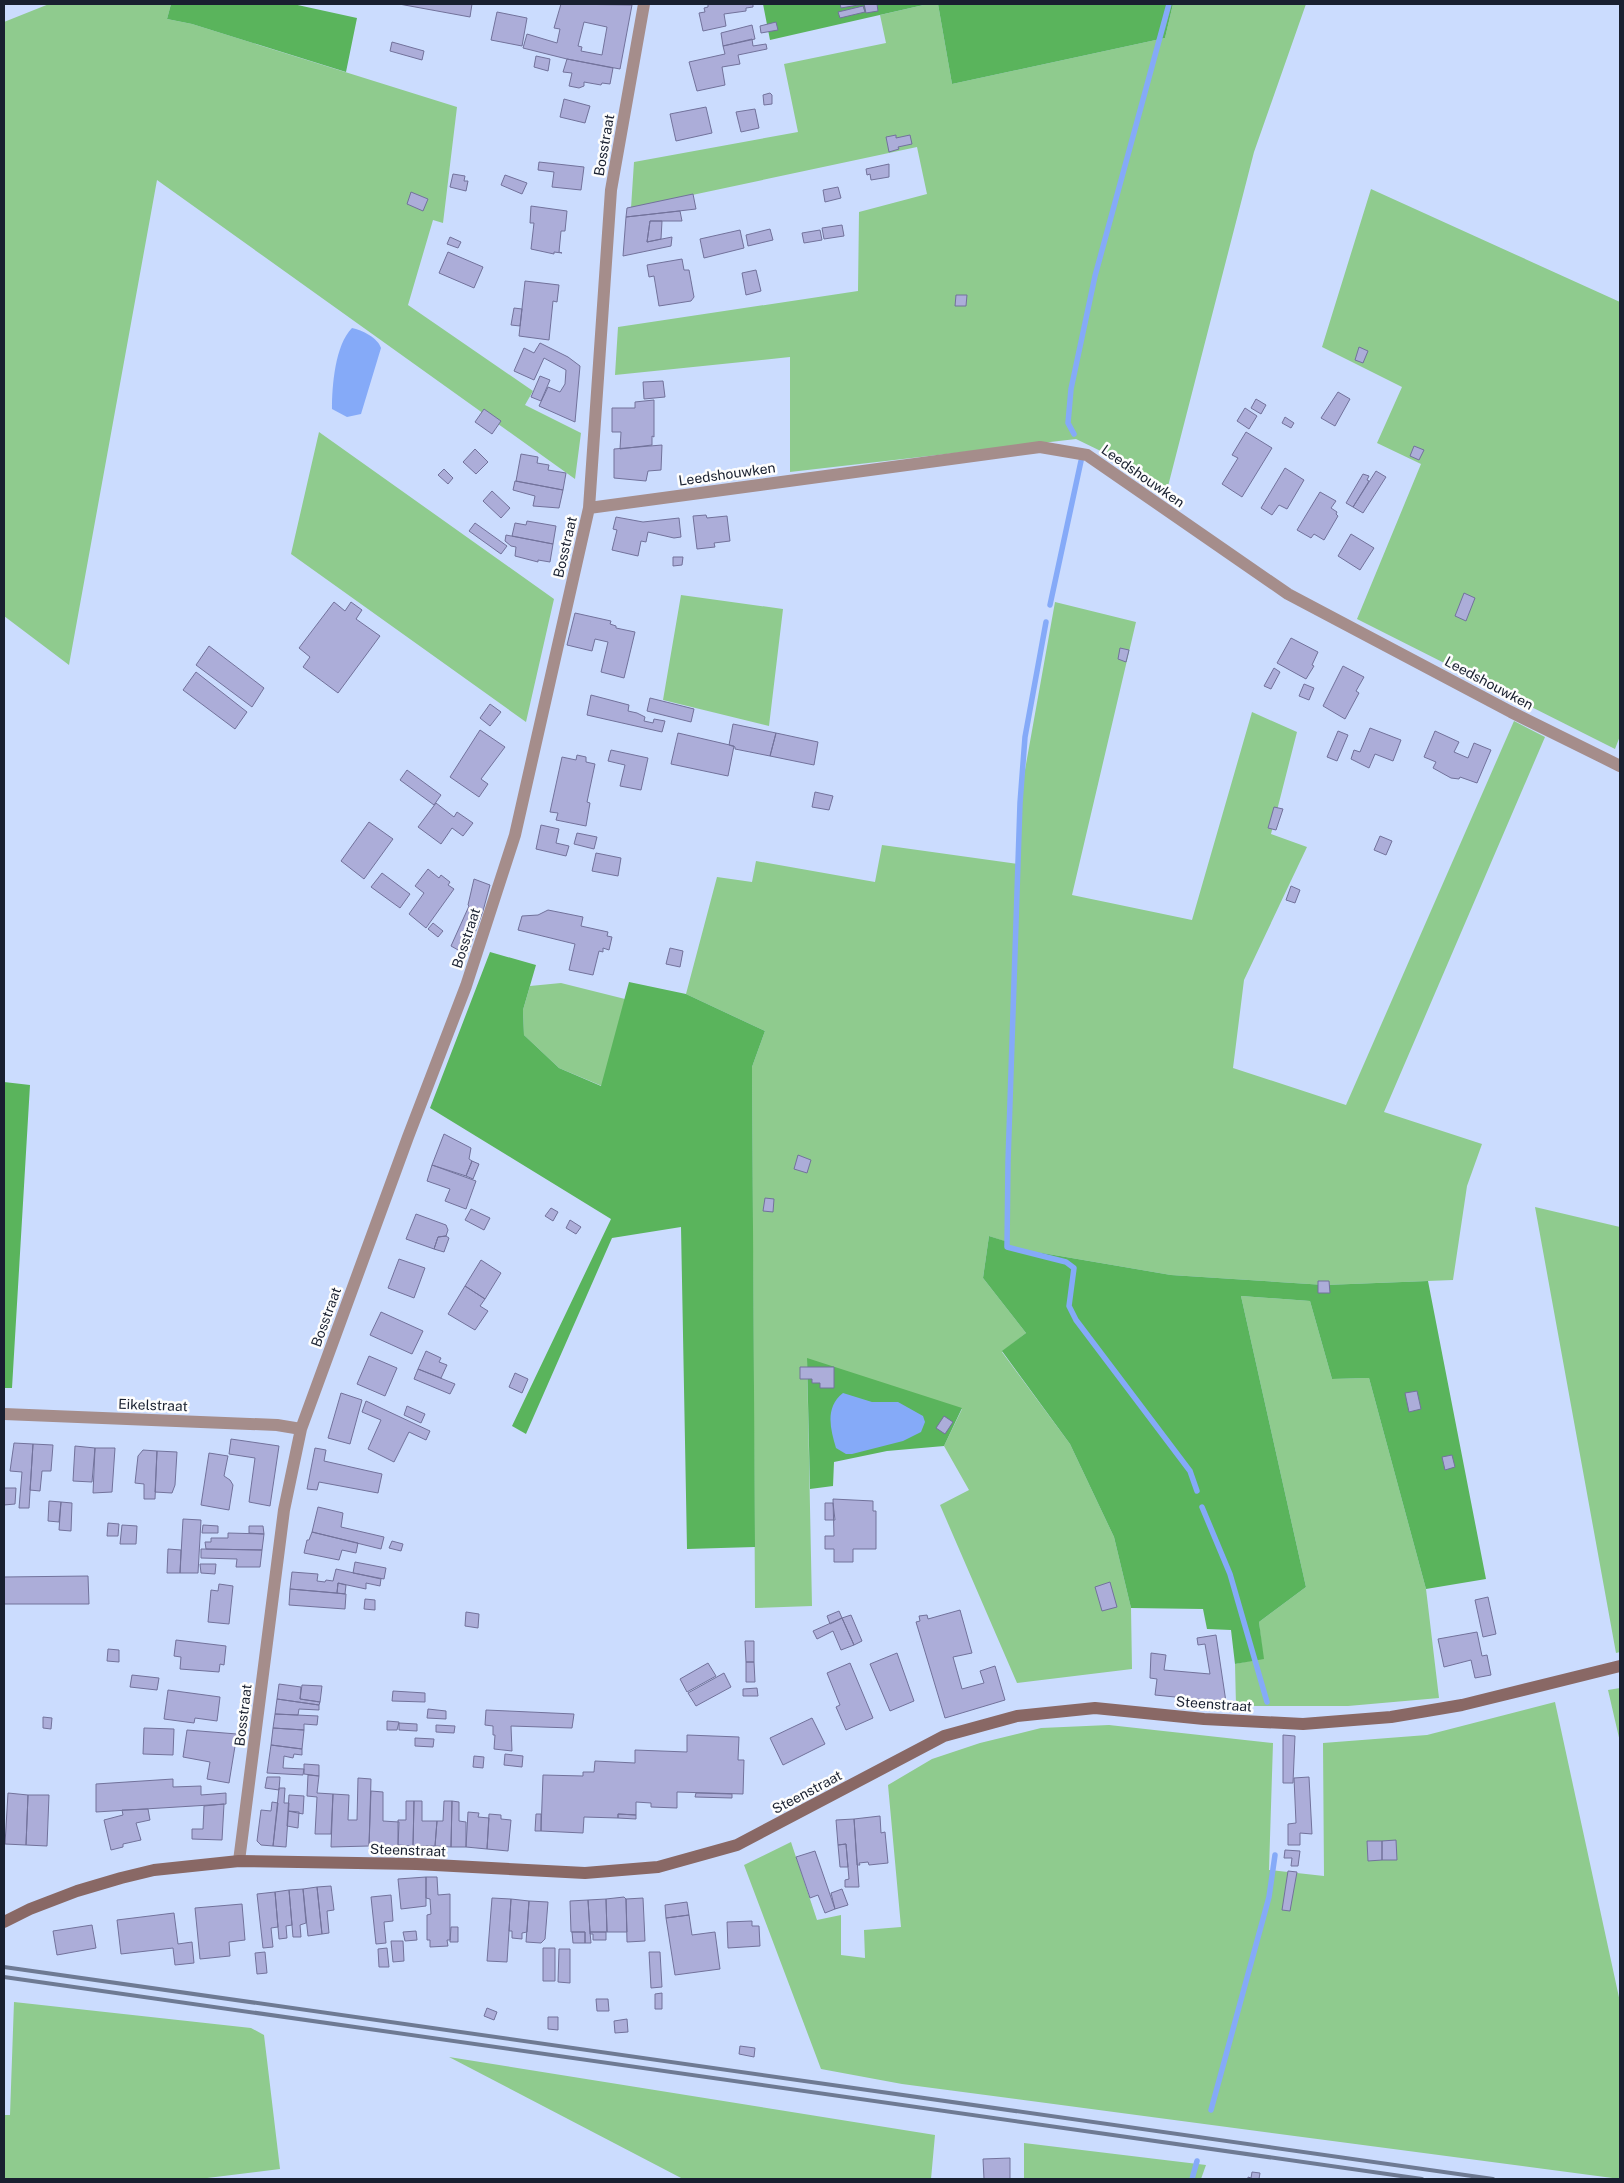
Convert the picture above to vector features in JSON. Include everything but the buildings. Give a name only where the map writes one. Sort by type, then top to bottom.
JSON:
[{"type":"street","name":"Bosstraat","points":[[239,1862],[284,1510],[301,1429],[408,1137],[466,986],[512,845],[590,508],[612,190],[644,4]]},
{"type":"street","name":"Leedshouwken","points":[[590,508],[1040,447],[1087,455],[1288,594],[1511,712],[1620,766]]},
{"type":"street","name":"Eikelstraat","points":[[4,1414],[278,1425],[301,1429]]},
{"type":"street","name":"Steenstraat","points":[[4,1922],[38,1906],[121,1878],[154,1870],[239,1862],[416,1864],[585,1873],[658,1867],[737,1846],[944,1736],[1018,1716],[1095,1708],[1204,1719],[1304,1724],[1391,1717],[1462,1705],[1620,1666]]},
{"type":"green space","points":[[49,4],[171,4],[167,19],[192,24],[457,107],[443,223],[433,220],[408,305],[533,391],[525,405],[581,433],[575,479],[157,180],[69,665],[4,616],[4,22]]},
{"type":"green space","points":[[171,4],[293,4],[357,18],[346,72],[192,24],[167,19]]},
{"type":"green space","points":[[763,4],[928,4],[770,40]]},
{"type":"green space","points":[[928,4],[938,4],[952,84],[1165,38],[1173,4],[1306,4],[1254,152],[1166,494],[1111,456],[1076,439],[790,472],[790,357],[615,375],[618,327],[858,291],[859,212],[927,194],[917,147],[631,208],[634,162],[798,132],[784,64],[886,43],[880,15]]},
{"type":"green space","points":[[938,4],[1173,4],[1165,38],[952,84]]},
{"type":"green space","points":[[1371,189],[1620,302],[1620,736],[1615,749],[1357,619],[1421,464],[1377,443],[1402,387],[1322,347]]},
{"type":"green space","points":[[319,432],[554,599],[526,722],[291,554]]},
{"type":"green space","points":[[681,595],[783,609],[769,726],[663,700]]},
{"type":"green space","points":[[1055,602],[1136,622],[1072,895],[1192,920],[1252,712],[1297,732],[1271,834],[1307,847],[1244,980],[1233,1068],[1346,1105],[1514,721],[1545,737],[1384,1112],[1482,1144],[1467,1186],[1453,1280],[1325,1285],[1171,1275],[1007,1247],[1007,1242],[989,1236],[983,1278],[1026,1333],[1002,1352],[1070,1444],[1114,1537],[1131,1608],[1132,1669],[1017,1683],[940,1505],[969,1490],[944,1446],[962,1409],[807,1359],[812,1606],[755,1608],[752,1067],[765,1031],[686,994],[717,877],[752,882],[756,861],[875,882],[882,845],[1018,864],[1023,781]]},
{"type":"green space","points":[[490,952],[536,965],[523,1010],[524,1035],[559,1068],[601,1086],[629,982],[686,994],[765,1031],[752,1067],[755,1547],[687,1549],[681,1227],[612,1238],[526,1434],[512,1426],[611,1219],[430,1108]]},
{"type":"green space","points":[[561,983],[625,999],[602,1086],[559,1068],[524,1035],[523,1010],[530,986]]},
{"type":"green space","points":[[4,1082],[30,1085],[12,1388],[4,1388]]},
{"type":"green space","points":[[1535,1207],[1620,1227],[1620,1652],[1616,1653]]},
{"type":"green space","points":[[989,1236],[1008,1242],[1007,1247],[1171,1275],[1325,1285],[1428,1281],[1486,1579],[1426,1589],[1369,1378],[1332,1379],[1310,1301],[1241,1296],[1306,1587],[1259,1622],[1264,1659],[1235,1664],[1231,1630],[1207,1629],[1203,1609],[1131,1608],[1114,1537],[1070,1444],[1002,1351],[1026,1333],[983,1278]]},
{"type":"green space","points":[[1241,1296],[1310,1301],[1332,1379],[1369,1378],[1426,1589],[1439,1698],[1348,1706],[1236,1706],[1235,1664],[1263,1658],[1259,1622],[1306,1587]]},
{"type":"green space","points":[[807,1358],[962,1408],[944,1446],[887,1451],[834,1462],[833,1486],[810,1489]]},
{"type":"green space","points":[[1620,1688],[1620,1742],[1608,1690]]},
{"type":"green space","points":[[1555,1702],[1620,2002],[1620,2179],[902,2084],[821,2069],[744,1865],[791,1842],[817,1920],[841,1915],[841,1955],[865,1958],[864,1930],[901,1927],[888,1785],[932,1759],[980,1743],[1041,1728],[1109,1725],[1273,1743],[1269,1870],[1324,1876],[1323,1743],[1427,1735]]},
{"type":"green space","points":[[14,2002],[251,2028],[264,2035],[280,2169],[199,2179],[4,2179],[4,2115],[10,2115]]},
{"type":"green space","points":[[449,2057],[935,2135],[931,2179],[683,2179]]},
{"type":"green space","points":[[1024,2143],[1206,2165],[1201,2179],[1024,2179]]},
{"type":"water","points":[[352,328],[369,335],[377,341],[381,348],[361,414],[347,417],[332,409],[333,389],[338,355],[346,335]]},
{"type":"water","points":[[843,1393],[872,1402],[898,1402],[923,1416],[925,1422],[921,1432],[903,1441],[846,1454],[836,1448],[830,1418],[833,1405]]},
{"type":"waterway","points":[[1074,434],[1068,423],[1071,389],[1095,276],[1169,4]]},
{"type":"waterway","points":[[1050,605],[1081,461]]},
{"type":"waterway","points":[[1046,622],[1025,737],[1020,803],[1007,1247],[1066,1262],[1074,1268],[1069,1306],[1076,1320],[1190,1471],[1197,1491]]},
{"type":"waterway","points":[[1202,1507],[1230,1574],[1267,1702]]},
{"type":"waterway","points":[[1211,2110],[1269,1897],[1275,1855]]},
{"type":"waterway","points":[[1192,2179],[1197,2161]]},
{"type":"railway","points":[[4,1967],[1493,2179]]},
{"type":"railway","points":[[4,1977],[1422,2179]]}]
